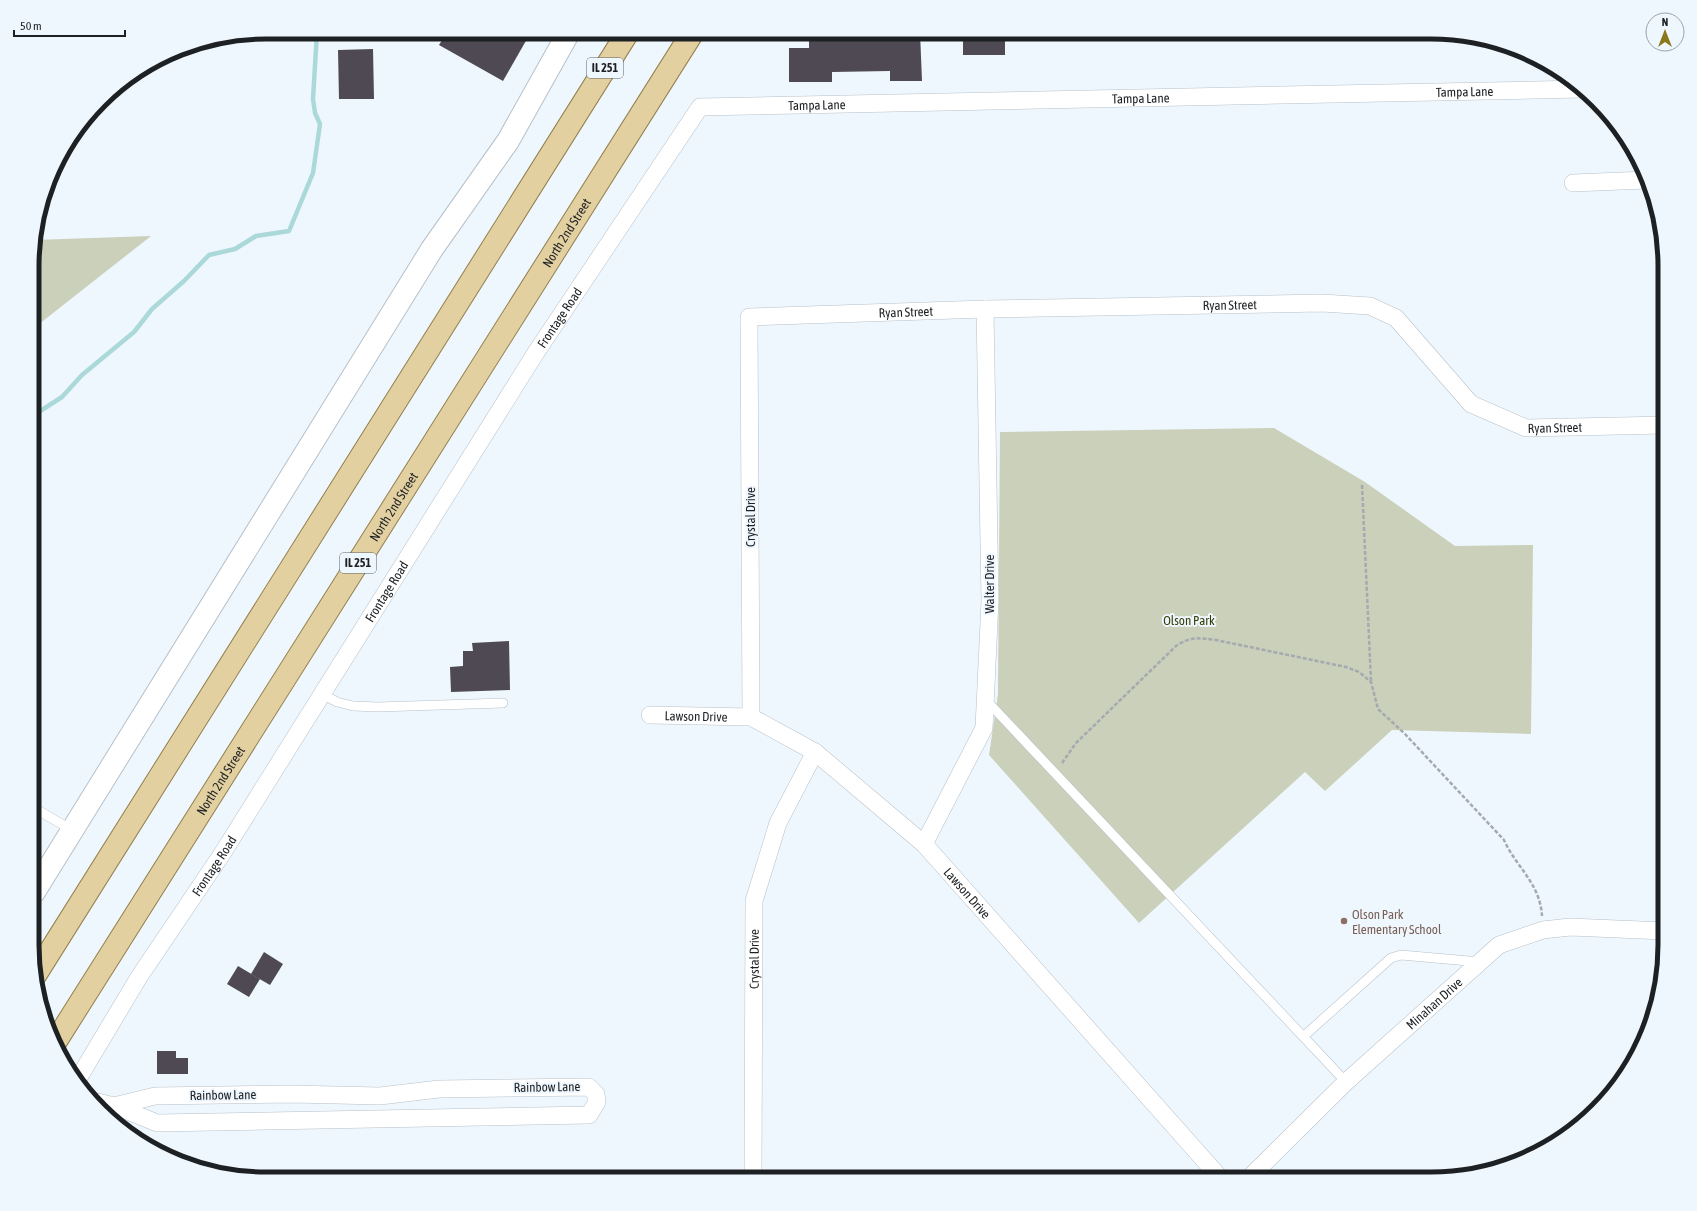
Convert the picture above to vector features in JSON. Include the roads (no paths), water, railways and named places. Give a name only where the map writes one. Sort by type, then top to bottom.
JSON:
[{"type":"main road","name":"IL 251","points":[[40,967],[624,39]]},
{"type":"main road","name":"North 2nd Street","points":[[58,1037],[689,39]]},
{"type":"street","points":[[39,884],[432,249],[508,141],[565,39]]},
{"type":"street","name":"Tampa Lane","points":[[700,108],[1573,89]]},
{"type":"street","name":"Frontage Road","points":[[80,1075],[139,977],[222,854],[535,354],[700,108]]},
{"type":"street","points":[[1573,182],[1641,180]]},
{"type":"street","name":"Ryan Street","points":[[749,317],[984,309],[1322,303],[1370,306],[1396,318],[1471,404],[1526,428],[1658,425]]},
{"type":"street","name":"Walter Drive","points":[[924,844],[984,728],[990,601],[984,309]]},
{"type":"street","name":"Crystal Drive","points":[[749,317],[751,717]]},
{"type":"street","name":"Lawson Drive","points":[[650,716],[751,717],[815,752],[924,844],[1215,1172]]},
{"type":"street","name":"Crystal Drive","points":[[753,1172],[754,901],[778,823],[815,752]]},
{"type":"street","name":"Minahan Drive","points":[[1255,1172],[1346,1082],[1499,945],[1543,930],[1570,927],[1658,931]]},
{"type":"street","name":"Rainbow Lane","points":[[589,1087],[596,1094],[597,1102],[589,1115],[157,1123],[106,1104],[155,1096],[292,1094],[380,1096],[439,1089],[589,1087]]},
{"type":"lane","points":[[322,694],[338,702],[353,706],[378,707],[503,703]]},
{"type":"lane","points":[[985,698],[1346,1082]]},
{"type":"lane","points":[[39,811],[72,830]]},
{"type":"lane","points":[[1304,1036],[1391,958],[1402,955],[1480,962]]},
{"type":"waterway","points":[[39,412],[62,397],[82,375],[134,332],[152,309],[184,281],[209,255],[235,249],[256,236],[289,231],[313,173],[320,124],[315,113],[313,99],[317,39]]},
{"type":"place","name":"Olson Park Elementary School","points":[[1344,921]]},
{"type":"park label","name":"Olson Park","points":[[1189,620]]}]
